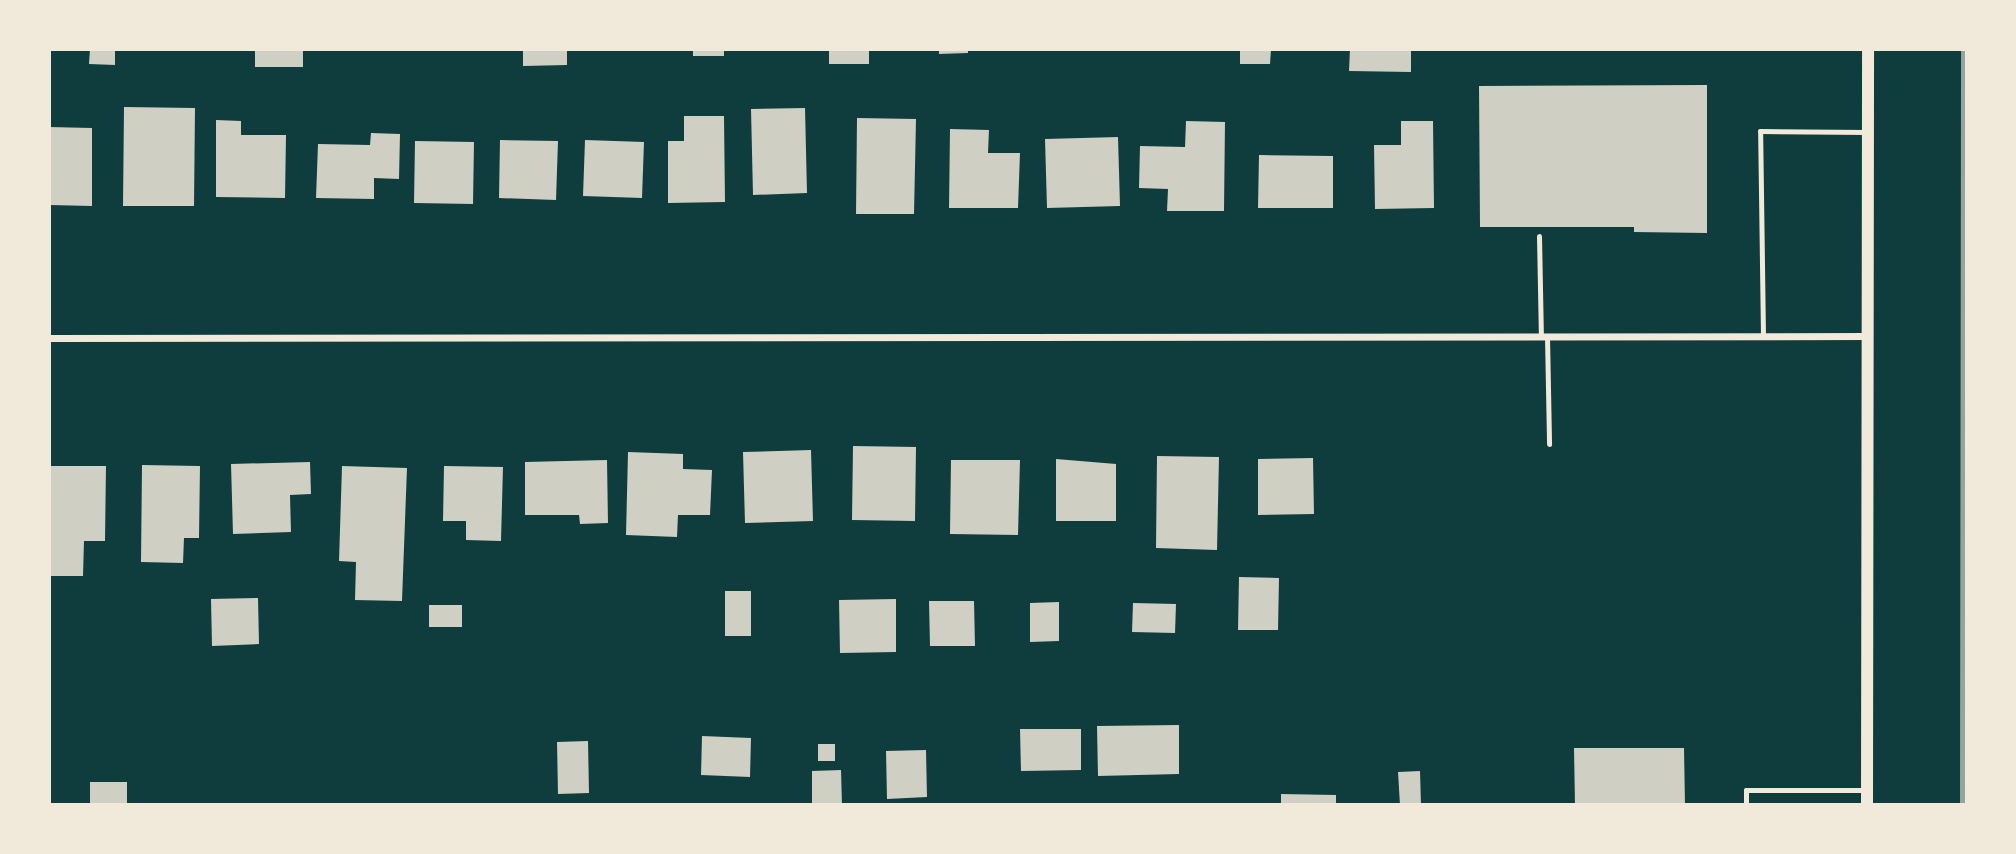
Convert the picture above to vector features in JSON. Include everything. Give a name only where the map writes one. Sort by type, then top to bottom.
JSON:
[{"type":"street","points":[[1867,805],[1868,49]]},
{"type":"street","points":[[49,338],[1868,336]]},
{"type":"lane","points":[[1763,336],[1760,131],[1868,132]]},
{"type":"lane","points":[[1539,236],[1549,444]]},
{"type":"lane","points":[[1746,805],[1746,790],[1867,790]]},
{"type":"building","points":[[90,49],[115,49],[115,65],[89,64]]},
{"type":"building","points":[[255,49],[303,49],[303,67],[255,67]]},
{"type":"building","points":[[523,49],[567,49],[567,65],[523,66]]},
{"type":"building","points":[[693,49],[724,49],[724,56],[693,56]]},
{"type":"building","points":[[829,49],[869,49],[869,64],[829,64]]},
{"type":"building","points":[[939,49],[968,49],[968,53],[939,54]]},
{"type":"building","points":[[1240,49],[1271,49],[1270,64],[1240,64]]},
{"type":"building","points":[[1350,49],[1411,49],[1411,72],[1349,71]]},
{"type":"building","points":[[1707,85],[1707,233],[1634,232],[1634,227],[1480,227],[1479,86]]},
{"type":"building","points":[[124,107],[195,108],[194,206],[123,206]]},
{"type":"building","points":[[805,108],[807,193],[753,195],[751,109]]},
{"type":"building","points":[[684,116],[724,116],[725,202],[668,203],[668,141],[684,141]]},
{"type":"building","points":[[857,118],[916,119],[914,214],[856,214]]},
{"type":"building","points":[[216,120],[241,121],[241,135],[286,135],[285,198],[216,197]]},
{"type":"building","points":[[1186,121],[1225,122],[1224,211],[1167,211],[1168,189],[1139,188],[1140,146],[1185,147]]},
{"type":"building","points":[[1401,121],[1433,121],[1434,208],[1375,209],[1374,145],[1401,145]]},
{"type":"building","points":[[49,127],[92,128],[92,206],[49,205]]},
{"type":"building","points":[[950,129],[989,130],[988,153],[1020,153],[1018,208],[949,208]]},
{"type":"building","points":[[371,133],[400,134],[399,179],[374,178],[374,199],[316,198],[318,144],[370,145]]},
{"type":"building","points":[[1118,137],[1120,206],[1047,208],[1045,139]]},
{"type":"building","points":[[500,140],[558,141],[556,200],[499,198]]},
{"type":"building","points":[[585,140],[644,142],[642,198],[583,196]]},
{"type":"building","points":[[415,141],[474,142],[473,204],[414,203]]},
{"type":"building","points":[[1259,155],[1333,156],[1333,208],[1258,208]]},
{"type":"building","points":[[853,446],[916,447],[915,521],[852,520]]},
{"type":"building","points":[[811,450],[813,521],[745,523],[743,452]]},
{"type":"building","points":[[628,452],[683,454],[683,469],[712,470],[710,515],[678,515],[677,537],[626,535]]},
{"type":"building","points":[[1157,456],[1219,457],[1217,550],[1156,548]]},
{"type":"building","points":[[1313,458],[1314,514],[1258,515],[1258,459]]},
{"type":"building","points":[[1056,459],[1116,464],[1116,521],[1056,521]]},
{"type":"building","points":[[607,460],[608,523],[580,524],[579,515],[525,515],[525,462]]},
{"type":"building","points":[[951,460],[1020,460],[1018,535],[950,534]]},
{"type":"building","points":[[310,462],[311,494],[290,495],[291,532],[233,534],[231,464]]},
{"type":"building","points":[[142,465],[200,466],[199,538],[184,538],[183,563],[141,562]]},
{"type":"building","points":[[49,466],[106,466],[105,541],[84,541],[83,576],[49,576]]},
{"type":"building","points":[[342,466],[407,468],[402,601],[355,600],[356,562],[339,561]]},
{"type":"building","points":[[444,466],[503,467],[501,541],[466,540],[466,521],[443,521]]},
{"type":"building","points":[[1239,577],[1279,578],[1278,630],[1238,630]]},
{"type":"building","points":[[725,591],[751,591],[751,636],[725,636]]},
{"type":"building","points":[[258,598],[259,644],[212,646],[211,599]]},
{"type":"building","points":[[896,599],[896,652],[840,653],[839,600]]},
{"type":"building","points":[[929,601],[974,601],[975,646],[930,646]]},
{"type":"building","points":[[1059,602],[1059,641],[1030,642],[1030,603]]},
{"type":"building","points":[[1133,603],[1176,604],[1175,633],[1132,632]]},
{"type":"building","points":[[429,605],[462,605],[462,627],[429,627]]},
{"type":"building","points":[[1179,725],[1179,774],[1098,776],[1097,726]]},
{"type":"building","points":[[1020,729],[1081,729],[1081,770],[1021,771]]},
{"type":"building","points":[[702,736],[751,738],[750,777],[701,775]]},
{"type":"building","points":[[588,741],[589,793],[558,794],[557,742]]},
{"type":"building","points":[[818,744],[835,744],[835,761],[818,761]]},
{"type":"building","points":[[1574,748],[1684,748],[1685,805],[1575,805]]},
{"type":"building","points":[[926,750],[927,797],[887,799],[886,751]]},
{"type":"building","points":[[841,770],[842,805],[812,805],[812,771]]},
{"type":"building","points":[[1420,771],[1421,805],[1400,805],[1398,772]]},
{"type":"building","points":[[90,782],[127,782],[127,805],[90,805]]},
{"type":"building","points":[[1281,794],[1336,795],[1336,805],[1281,805]]},
{"type":"railway","points":[[1962,805],[1963,49]]}]
